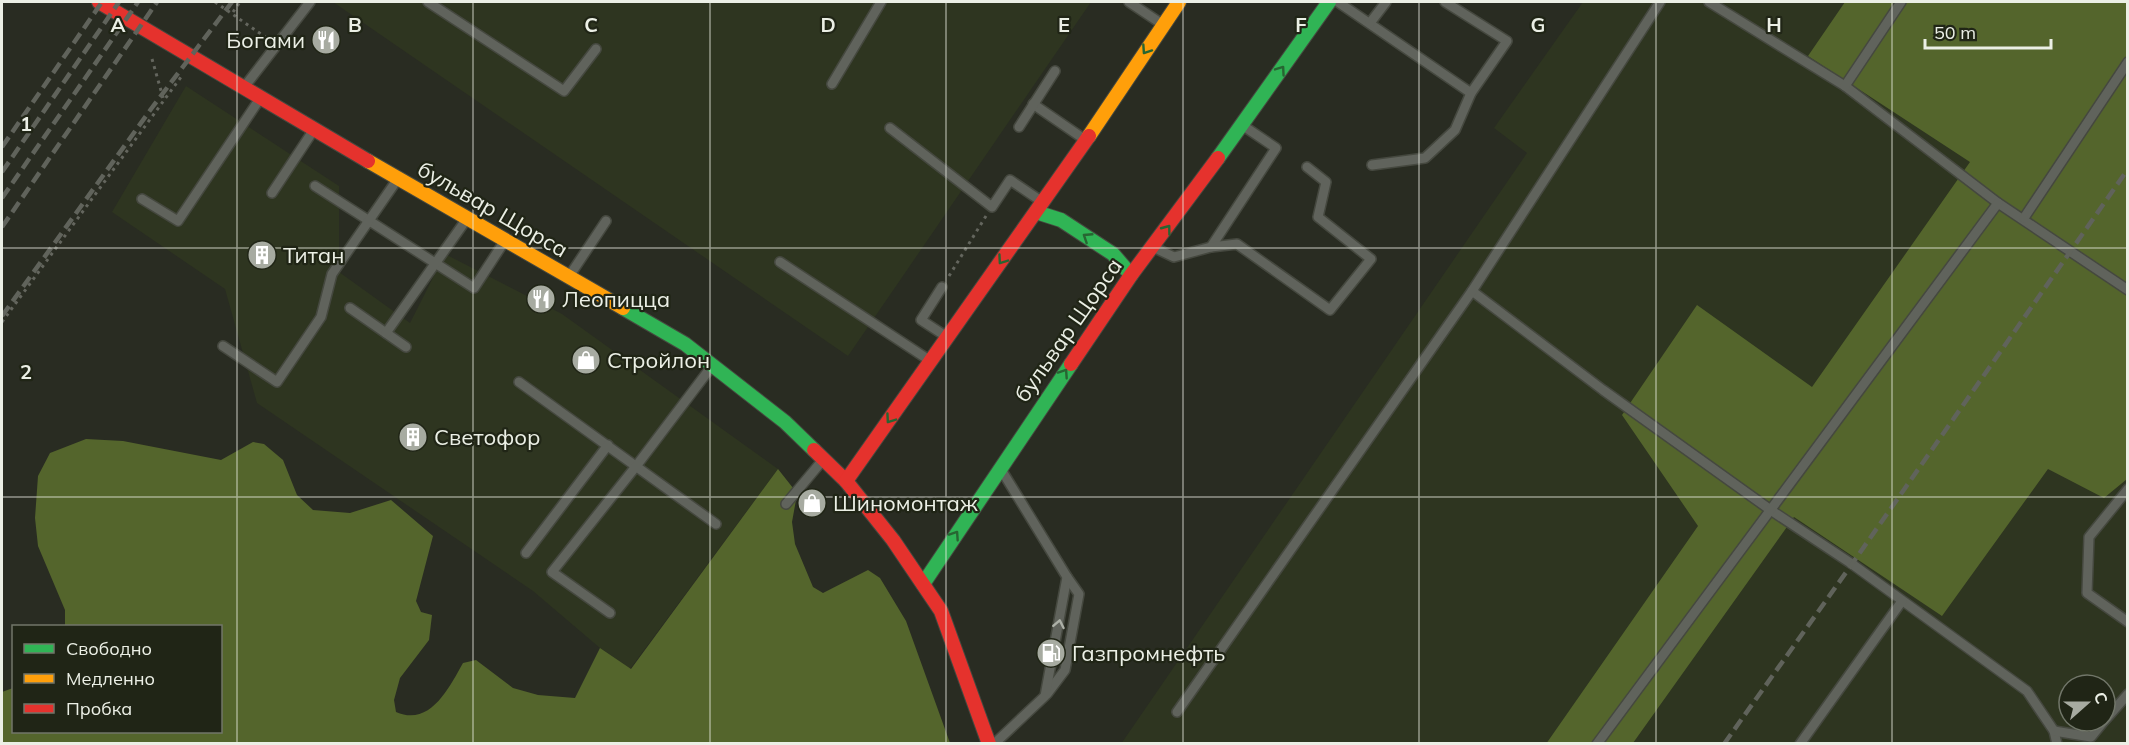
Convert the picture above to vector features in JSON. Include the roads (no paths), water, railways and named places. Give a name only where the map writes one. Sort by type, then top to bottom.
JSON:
[{"type":"street","name":"бульвар Щорса","points":[[99,2],[685,344],[785,422],[846,481],[893,540],[923,584],[1131,275],[1329,2]]},
{"type":"street","points":[[846,481],[1086,140],[1162,24],[1179,2]]},
{"type":"street","points":[[1039,207],[1113,254],[1131,275]]},
{"type":"street","points":[[923,584],[941,611],[989,744]]},
{"type":"lane","points":[[244,88],[310,2]]},
{"type":"lane","points":[[428,2],[564,92],[597,49]]},
{"type":"lane","points":[[832,84],[881,2]]},
{"type":"lane","points":[[1129,2],[1162,24]]},
{"type":"lane","points":[[1338,2],[1471,93]]},
{"type":"lane","points":[[1370,24],[1386,2]]},
{"type":"lane","points":[[1372,165],[1425,158],[1455,130],[1471,93],[1507,41],[1446,2]]},
{"type":"lane","points":[[1177,712],[1472,291],[1660,2]]},
{"type":"lane","points":[[1709,2],[1845,86],[1998,203],[2127,290]]},
{"type":"lane","points":[[1845,86],[1901,2]]},
{"type":"lane","points":[[2024,219],[2127,62]]},
{"type":"lane","points":[[1019,127],[1055,71]]},
{"type":"lane","points":[[142,199],[178,221],[260,98]]},
{"type":"lane","points":[[1033,104],[1086,140]]},
{"type":"lane","points":[[1211,247],[1276,148],[1242,125]]},
{"type":"lane","points":[[890,128],[992,207],[1010,180],[1039,207]]},
{"type":"lane","points":[[272,193],[314,129]]},
{"type":"lane","points":[[1153,247],[1174,257],[1211,247],[1241,245],[1330,310],[1371,259],[1318,217],[1326,182],[1307,167]]},
{"type":"lane","points":[[223,346],[277,382],[321,317],[332,274],[398,178]]},
{"type":"lane","points":[[315,186],[474,288],[505,240]]},
{"type":"lane","points":[[1597,744],[1772,511],[1998,203]]},
{"type":"lane","points":[[386,333],[467,218]]},
{"type":"lane","points":[[568,277],[606,221]]},
{"type":"lane","points":[[780,262],[931,362]]},
{"type":"lane","points":[[942,287],[921,320],[948,338]]},
{"type":"lane","points":[[1472,291],[1603,390],[1772,511],[1852,564],[2027,691],[2054,730],[2057,744]]},
{"type":"lane","points":[[350,308],[406,347]]},
{"type":"lane","points":[[610,613],[552,572],[713,364]]},
{"type":"lane","points":[[519,382],[716,524]]},
{"type":"lane","points":[[526,553],[608,445]]},
{"type":"lane","points":[[786,504],[823,459]]},
{"type":"lane","points":[[994,744],[1045,696],[1065,670],[1079,594],[1000,468]]},
{"type":"lane","points":[[2127,489],[2089,537],[2087,593],[2127,622]]},
{"type":"lane","points":[[1045,696],[1067,577]]},
{"type":"lane","points":[[1800,744],[1902,601]]},
{"type":"lane","points":[[2117,706],[2127,694]]},
{"type":"lane","points":[[2070,733],[2091,737],[2094,733]]},
{"type":"railway","points":[[2,147],[102,2]]},
{"type":"railway","points":[[2,172],[119,2]]},
{"type":"railway","points":[[2,198],[138,2]]},
{"type":"railway","points":[[2,227],[157,2]]},
{"type":"railway","points":[[2,316],[151,109],[232,2]]},
{"type":"railway","points":[[1724,744],[2128,169]]},
{"type":"place","name":"Богами","points":[[326,40]]},
{"type":"place","name":"Титан","points":[[262,255]]},
{"type":"place","name":"Леопицца","points":[[541,299]]},
{"type":"place","name":"Стройлон","points":[[586,360]]},
{"type":"place","name":"Светофор","points":[[413,437]]},
{"type":"place","name":"Шиномонтаж","points":[[812,503]]},
{"type":"place","name":"Газпромнефть","points":[[1051,653]]}]
